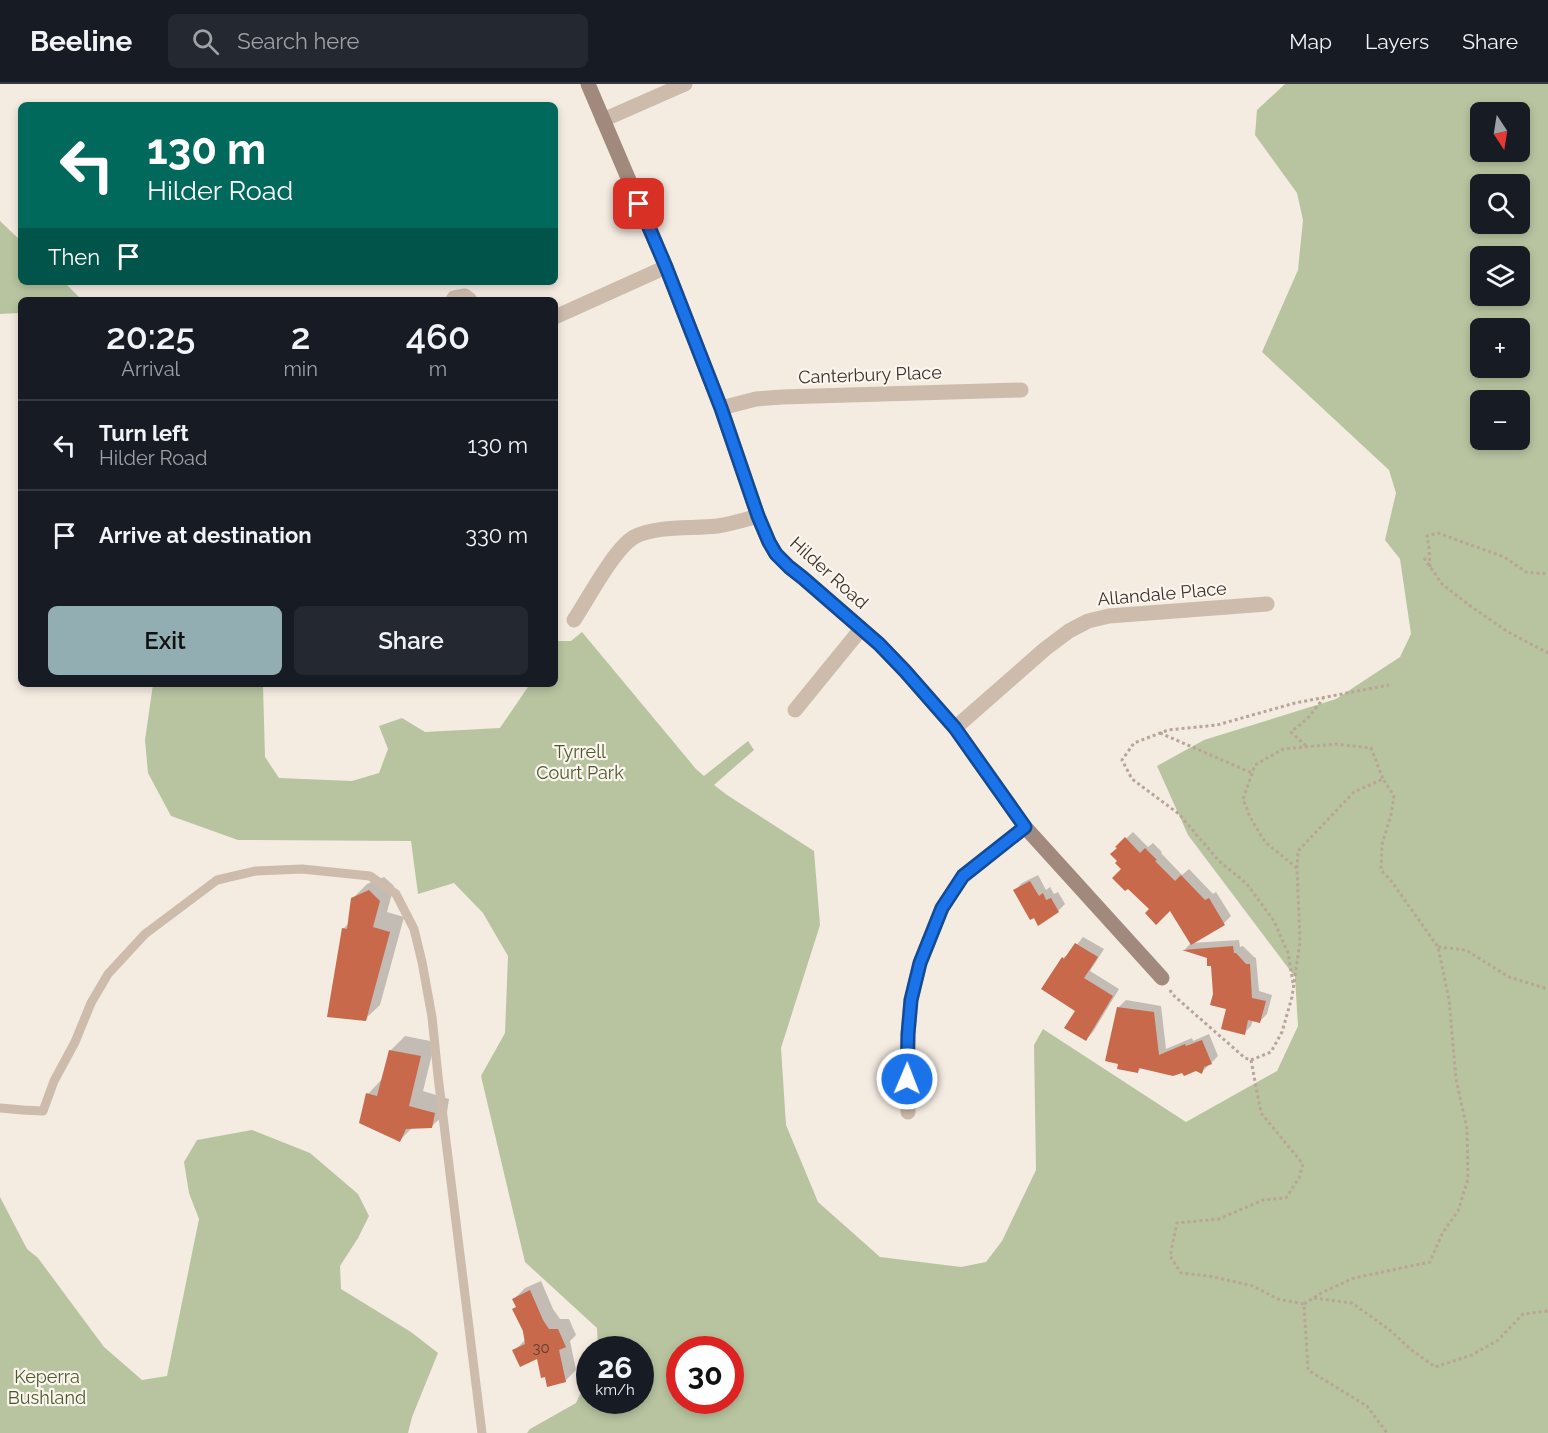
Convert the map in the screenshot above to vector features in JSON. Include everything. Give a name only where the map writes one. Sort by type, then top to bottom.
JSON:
[{"type":"street","name":"Hilder Road","points":[[588,84],[666,267],[721,408],[758,516],[776,554],[879,644],[905,671],[955,728],[1025,827],[1162,978]]},
{"type":"street","points":[[603,120],[685,84]]},
{"type":"street","points":[[558,316],[666,267]]},
{"type":"street","name":"Canterbury Place","points":[[721,408],[756,399],[782,397],[1021,390]]},
{"type":"street","points":[[574,620],[619,551],[633,538],[670,528],[717,526],[758,516]]},
{"type":"street","name":"Allandale Place","points":[[955,728],[1045,649],[1069,631],[1088,621],[1109,616],[1267,604]]},
{"type":"street","points":[[795,710],[861,629]]},
{"type":"street","points":[[908,1112],[908,1034],[911,1000],[920,963],[942,908],[963,876],[1025,827]]},
{"type":"lane","points":[[0,1108],[43,1111],[54,1081],[75,1042],[91,1003],[108,974],[145,934],[217,880],[256,871],[302,869],[370,876],[396,894],[414,928],[422,962],[432,1017],[482,1433]]},
{"type":"path","points":[[1430,567],[1427,536],[1438,533],[1504,557],[1526,572],[1548,574]]},
{"type":"path","points":[[1424,558],[1442,584],[1469,605],[1508,632],[1548,653]]},
{"type":"path","points":[[1293,988],[1288,953],[1274,921],[1247,884],[1219,861],[1179,814],[1132,778],[1122,760],[1134,743],[1168,730],[1217,725],[1295,703],[1389,685]]},
{"type":"path","points":[[1306,746],[1291,732],[1308,718],[1324,698]]},
{"type":"path","points":[[1160,733],[1252,773]]},
{"type":"path","points":[[1251,1060],[1261,1113],[1303,1164],[1299,1178],[1286,1198],[1263,1200],[1219,1219],[1177,1223],[1170,1256],[1181,1273],[1209,1276],[1253,1286],[1278,1299],[1304,1304],[1321,1293],[1354,1278],[1430,1262],[1442,1234],[1458,1211],[1468,1179],[1467,1130],[1456,1079],[1449,1000],[1438,947],[1381,870],[1382,844],[1394,796],[1383,779],[1371,748],[1336,744],[1284,749],[1255,765],[1243,799],[1250,817],[1265,842],[1297,868]]},
{"type":"path","points":[[1162,978],[1172,994],[1245,1058],[1251,1060],[1271,1052],[1282,1032],[1293,988],[1300,942],[1298,851],[1354,792],[1383,779]]},
{"type":"path","points":[[1438,947],[1466,950],[1509,977],[1548,988]]},
{"type":"path","points":[[1314,1298],[1353,1303],[1435,1367],[1472,1355],[1498,1340],[1523,1314],[1548,1311]]},
{"type":"path","points":[[1304,1304],[1308,1370],[1367,1406],[1387,1433]]},
{"type":"green space","name":"Tyrrell Court Park","points":[[1285,84],[1548,84],[1548,1433],[527,1433],[530,1429],[576,1403],[576,1414],[654,1414],[654,1336],[597,1336],[597,1328],[525,1262],[481,1076],[505,1033],[508,956],[483,913],[454,883],[418,894],[411,841],[238,840],[171,816],[148,773],[145,740],[153,687],[263,687],[265,757],[279,778],[352,781],[379,773],[388,749],[379,726],[402,718],[425,732],[500,728],[528,687],[558,687],[558,641],[571,641],[582,632],[704,776],[748,741],[754,750],[714,785],[814,851],[820,925],[781,1048],[786,1125],[818,1202],[880,1257],[961,1267],[986,1262],[1002,1241],[1036,1170],[1034,1045],[1043,1029],[1186,1122],[1277,1071],[1298,1026],[1295,977],[1188,835],[1157,766],[1204,740],[1336,699],[1400,657],[1411,634],[1400,559],[1385,540],[1396,493],[1389,470],[1262,352],[1298,270],[1303,220],[1297,193],[1255,135],[1257,110]]},
{"type":"green space","points":[[0,221],[18,238],[18,285],[67,285],[79,297],[18,297],[18,313],[0,314]]},
{"type":"green space","name":"Keperra Bushland","points":[[252,1130],[310,1153],[358,1194],[369,1216],[340,1266],[341,1289],[411,1332],[438,1353],[412,1417],[408,1433],[0,1433],[0,1197],[27,1249],[38,1258],[104,1347],[142,1380],[167,1376],[199,1219],[189,1193],[184,1162],[197,1140]]},
{"type":"building","points":[[1125,837],[1140,853],[1145,848],[1175,881],[1181,875],[1205,900],[1209,898],[1225,925],[1191,945],[1170,911],[1156,925],[1145,913],[1149,909],[1128,889],[1125,891],[1112,878],[1121,869],[1110,854]]},
{"type":"building","points":[[1030,881],[1039,896],[1043,893],[1046,900],[1051,898],[1059,912],[1038,926],[1034,918],[1030,920],[1013,890]]},
{"type":"building","points":[[369,890],[380,901],[373,927],[390,932],[366,1021],[327,1017],[342,928],[347,929],[351,898]]},
{"type":"building","points":[[1075,943],[1098,957],[1084,978],[1113,996],[1086,1041],[1064,1028],[1075,1011],[1041,989],[1062,957],[1064,959]]},
{"type":"building","points":[[1233,946],[1234,953],[1246,964],[1250,964],[1252,998],[1266,1001],[1260,1023],[1248,1020],[1245,1035],[1221,1029],[1226,1009],[1210,1005],[1213,994],[1211,966],[1207,966],[1207,958],[1182,950]]},
{"type":"building","points":[[1117,1007],[1154,1012],[1159,1055],[1185,1044],[1186,1046],[1202,1040],[1212,1064],[1204,1067],[1202,1074],[1196,1071],[1184,1076],[1182,1073],[1173,1076],[1139,1068],[1138,1073],[1117,1069],[1118,1064],[1105,1061]]},
{"type":"building","points":[[389,1050],[421,1056],[409,1106],[435,1113],[432,1128],[406,1129],[400,1142],[359,1123],[366,1093],[377,1096]]},
{"type":"building","points":[[530,1290],[543,1320],[549,1329],[558,1329],[566,1347],[559,1350],[566,1382],[547,1387],[545,1377],[541,1378],[537,1359],[520,1367],[512,1350],[525,1344],[523,1331],[512,1309],[516,1307],[512,1299]]},
{"type":"route","points":[[639,204],[721,408],[758,516],[776,554],[879,644],[905,671],[955,728],[1025,827],[963,876],[942,908],[920,963],[911,1000],[907,1079]]}]
